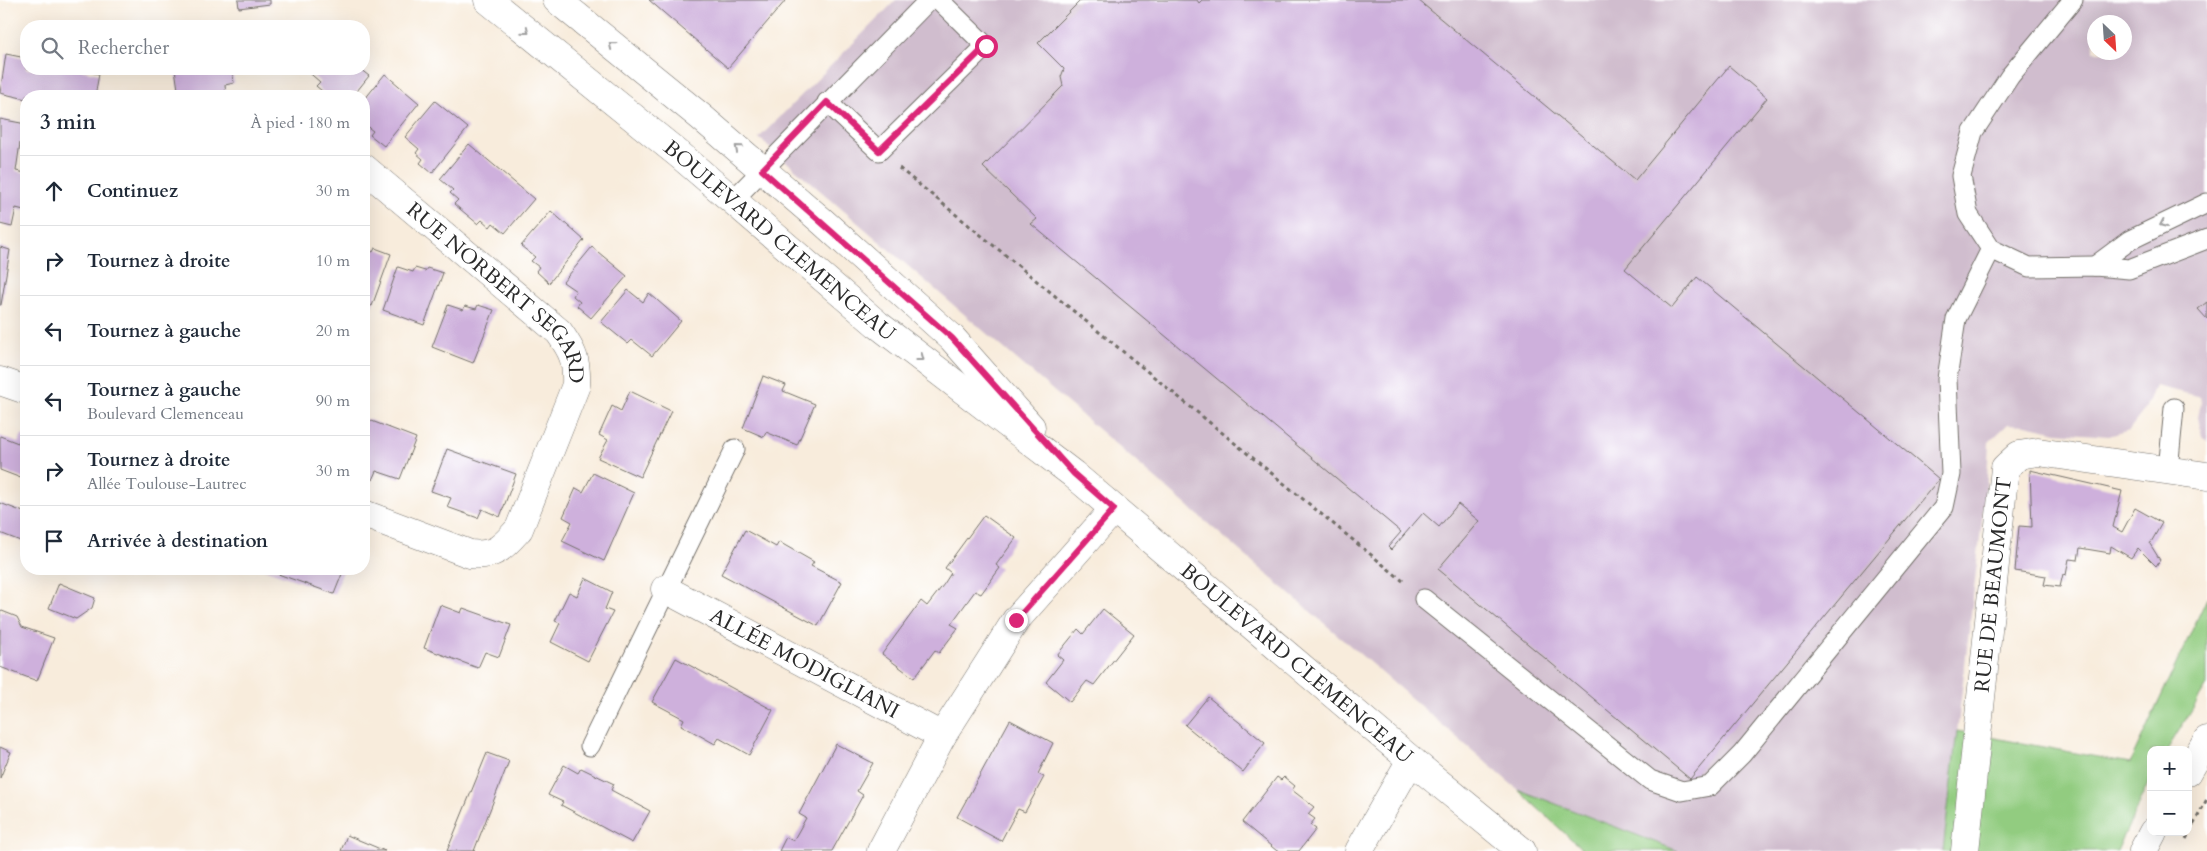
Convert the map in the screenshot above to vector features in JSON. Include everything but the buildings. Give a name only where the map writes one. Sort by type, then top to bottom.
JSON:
[{"type":"main road","name":"BOULEVARD CLEMENCEAU","points":[[488,0],[681,156],[877,324],[1074,474],[1411,760],[1522,851]]},
{"type":"main road","name":"BOULEVARD CLEMENCEAU","points":[[557,0],[762,170],[952,338],[1074,474]]},
{"type":"main road","name":"RUE NORBERT SEGARD","points":[[370,173],[559,332],[572,350],[577,367],[576,385],[530,502],[519,529],[506,544],[492,553],[482,555],[470,554],[370,516]]},
{"type":"main road","points":[[0,381],[20,388]]},
{"type":"main road","name":"RUE DE BEAUMONT","points":[[1965,851],[2005,468],[2019,455],[2038,452],[2207,476]]},
{"type":"main road","points":[[881,851],[942,736],[1016,620],[1114,509]]},
{"type":"main road","name":"ALLÉE MODIGLIANI","points":[[665,589],[942,736]]},
{"type":"main road","points":[[2192,765],[2207,740]]},
{"type":"main road","points":[[1359,851],[1411,760]]},
{"type":"main road","points":[[2143,851],[2151,836]]},
{"type":"lane","points":[[733,200],[929,0]]},
{"type":"lane","points":[[827,102],[879,151],[986,46],[939,0]]},
{"type":"lane","points":[[2073,0],[2010,76],[1973,132],[1961,176],[1968,214],[1991,249],[2029,267],[2095,266],[2129,269],[2207,239]]},
{"type":"lane","points":[[2095,266],[2130,240],[2207,203]]},
{"type":"lane","points":[[1424,599],[1650,780],[1682,791],[1710,786],[1742,754],[1944,506],[1951,474],[1947,379],[1956,319],[1991,249]]},
{"type":"lane","points":[[2168,470],[2174,408]]},
{"type":"lane","points":[[590,746],[735,449]]},
{"type":"path","points":[[879,151],[1424,599]]},
{"type":"path","points":[[2182,846],[2207,798]]},
{"type":"shaded area","points":[[896,0],[2207,0],[2207,441],[2202,436],[2198,417],[2202,397],[2155,386],[2145,409],[2129,430],[2109,436],[2057,432],[2026,425],[2008,424],[1989,442],[1987,478],[1943,851],[1678,851],[1517,789],[759,138]]},
{"type":"green space","points":[[2207,598],[2207,685],[2169,746],[2147,746],[2147,786],[2117,851],[1943,851],[1957,731],[2130,763]]},
{"type":"green space","points":[[1517,789],[1678,851],[1584,851]]},
{"type":"route","points":[[986,46],[879,151],[827,102],[762,170],[952,338],[1074,474],[1114,509],[1016,620]]}]
